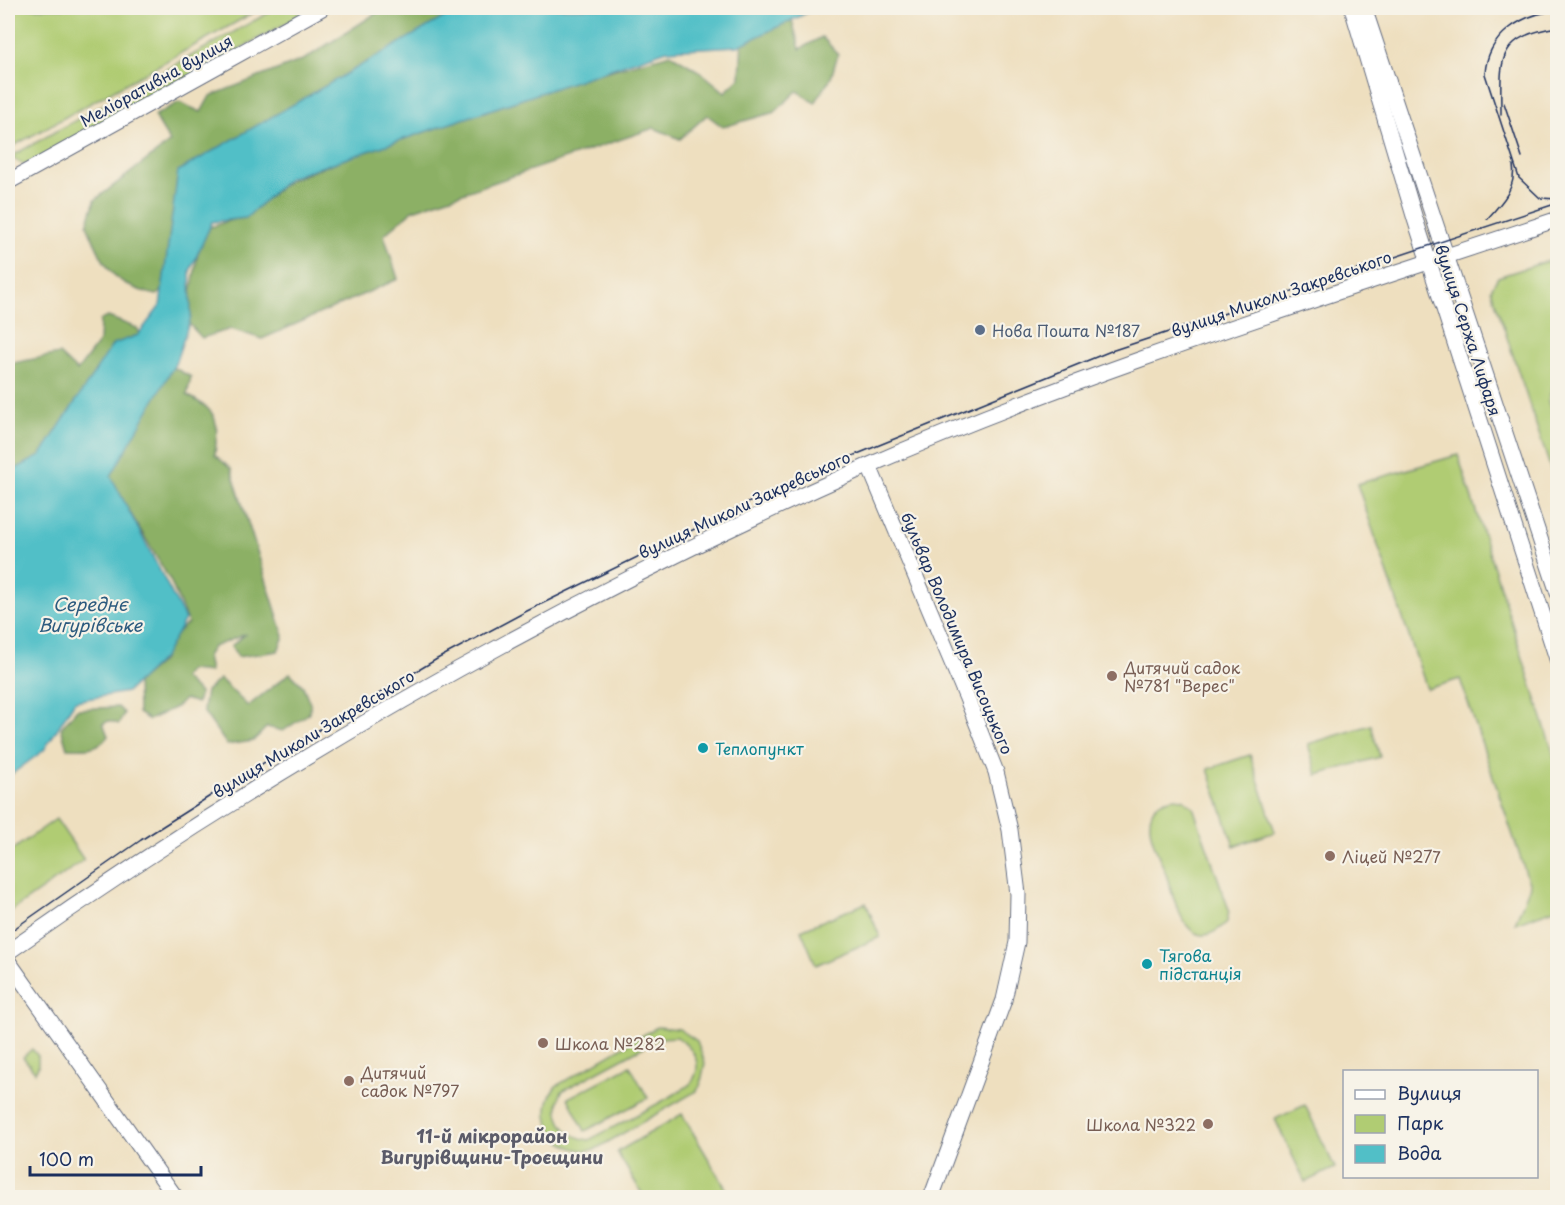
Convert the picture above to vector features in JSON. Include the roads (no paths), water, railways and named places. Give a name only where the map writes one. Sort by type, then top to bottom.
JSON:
[{"type":"street","name":"Меліоративна вулиця","points":[[8,182],[322,8]]},
{"type":"street","name":"вулиця Сержа Лифаря","points":[[1352,8],[1429,261],[1557,662]]},
{"type":"street","name":"вулиця Сержа Лифаря","points":[[1365,8],[1557,593]]},
{"type":"street","name":"вулиця Миколи Закревського","points":[[8,952],[191,829],[339,736],[445,675],[686,548],[869,466],[1119,366],[1557,219]]},
{"type":"street","name":"бульвар Володимира Висоцького","points":[[869,466],[996,772],[1010,830],[1018,894],[1017,942],[1004,1000],[931,1197]]},
{"type":"street","points":[[8,961],[176,1197]]},
{"type":"water","name":"Середнє Вигурівське","points":[[460,8],[817,8],[738,46],[667,50],[289,178],[246,218],[212,222],[190,271],[191,317],[175,364],[111,476],[185,619],[164,657],[127,692],[75,701],[44,750],[8,777],[8,473],[40,456],[113,344],[138,335],[160,306],[178,171]]},
{"type":"tram line","points":[[1558,11],[1531,16],[1508,29],[1492,48],[1485,74],[1519,178],[1540,198],[1558,199]]},
{"type":"tram line","points":[[1501,114],[1502,66],[1506,54],[1522,37],[1558,27]]},
{"type":"tram line","points":[[1504,103],[1522,157]]},
{"type":"tram line","points":[[1487,219],[1507,195],[1513,181],[1513,165]]},
{"type":"tram line","points":[[8,933],[141,840],[240,777],[437,659],[527,611],[803,476],[1111,351],[1558,203]]},
{"type":"place","name":"Нова Пошта №187","points":[[980,330]]},
{"type":"place","name":"Дитячий садок №781 \"Верес\"","points":[[1112,676]]},
{"type":"place","name":"Теплопункт","points":[[703,748]]},
{"type":"place","name":"Ліцей №277","points":[[1330,856]]},
{"type":"place","name":"Тягова пiдстанцiя","points":[[1147,964]]},
{"type":"place","name":"Школа №282","points":[[543,1043]]},
{"type":"place","name":"Дитячий садок №797","points":[[349,1081]]},
{"type":"place","name":"Школа №322","points":[[1208,1124]]},
{"type":"district","name":"11-й мікрорайон Вигурівщини-Троєщини","points":[[492,1145]]}]
